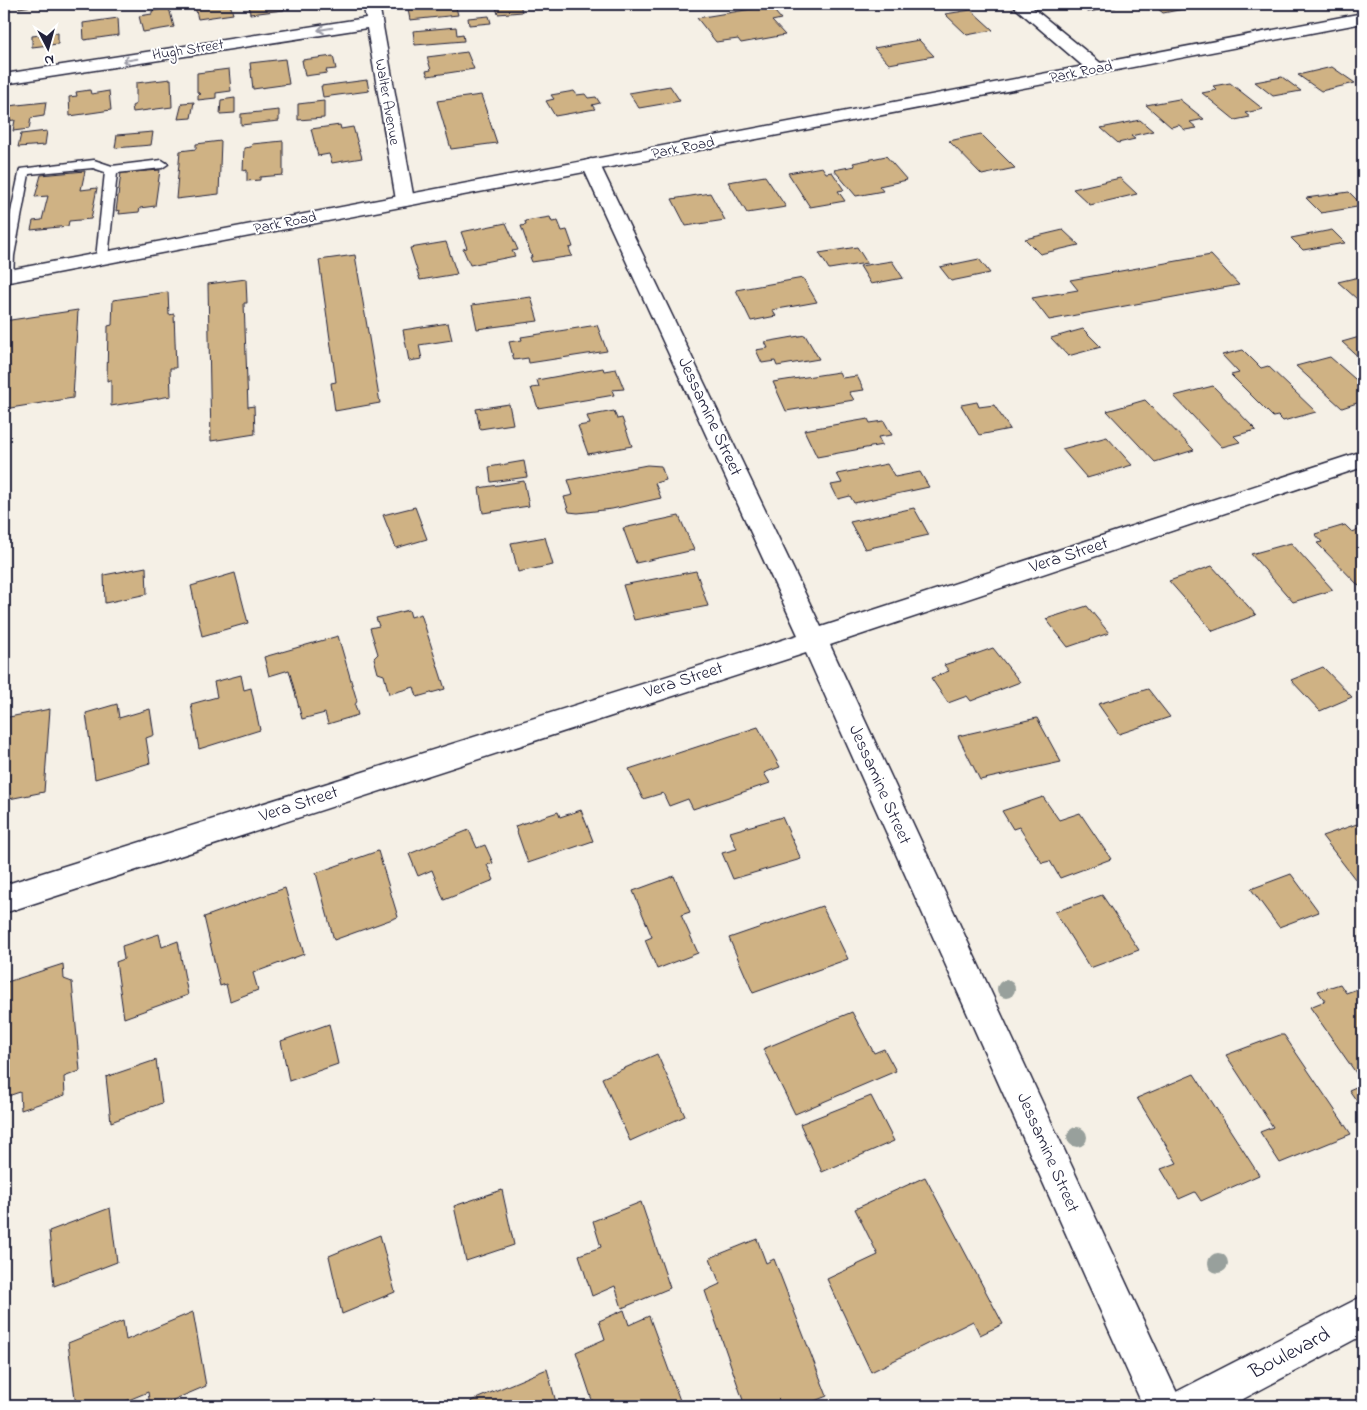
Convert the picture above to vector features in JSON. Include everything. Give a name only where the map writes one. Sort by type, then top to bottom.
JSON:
[{"type":"street","name":"Walter Avenue","points":[[371,4],[405,200]]},
{"type":"street","points":[[1019,4],[1097,69]]},
{"type":"street","name":"Park Road","points":[[5,277],[1363,18]]},
{"type":"street","name":"Hugh Street","points":[[4,79],[373,22]]},
{"type":"street","name":"Jessamine Street","points":[[591,166],[814,640],[1163,1406]]},
{"type":"street","name":"Vera Street","points":[[4,899],[814,640],[1363,459]]},
{"type":"street","name":"Boulevard","points":[[1190,1406],[1363,1315]]},
{"type":"lane","points":[[5,277],[24,171],[94,164],[112,170],[162,164]]},
{"type":"lane","points":[[102,258],[112,170]]},
{"type":"building","points":[[19,4],[44,4],[19,8]]},
{"type":"building","points":[[208,4],[230,4],[233,14],[198,19],[195,7]]},
{"type":"building","points":[[249,4],[283,4],[284,10],[250,14]]},
{"type":"building","points":[[407,4],[455,4],[458,15],[410,20]]},
{"type":"building","points":[[495,4],[520,4],[522,12],[498,14]]},
{"type":"building","points":[[1077,4],[1112,4],[1116,7],[1088,12]]},
{"type":"building","points":[[1152,4],[1184,4],[1189,8],[1163,13]]},
{"type":"building","points":[[770,6],[781,19],[772,21],[785,35],[741,43],[738,39],[716,42],[697,18]]},
{"type":"building","points":[[169,8],[174,27],[143,32],[139,16]]},
{"type":"building","points":[[971,10],[993,30],[967,35],[945,14]]},
{"type":"building","points":[[489,16],[491,23],[469,25],[468,18]]},
{"type":"building","points":[[118,18],[119,35],[84,40],[83,23]]},
{"type":"building","points":[[456,27],[457,35],[463,34],[464,41],[415,45],[413,31]]},
{"type":"building","points":[[58,33],[58,44],[32,47],[32,36]]},
{"type":"building","points":[[919,40],[934,56],[889,64],[874,48]]},
{"type":"building","points":[[467,52],[474,69],[428,76],[426,71],[431,70],[427,57]]},
{"type":"building","points":[[333,56],[336,69],[326,70],[327,73],[305,76],[302,60]]},
{"type":"building","points":[[285,59],[289,84],[253,89],[250,63]]},
{"type":"building","points":[[1332,67],[1355,83],[1321,91],[1298,75]]},
{"type":"building","points":[[229,69],[231,91],[216,93],[216,98],[198,100],[198,95],[201,94],[197,92],[197,73]]},
{"type":"building","points":[[1282,77],[1301,91],[1273,96],[1255,82]]},
{"type":"building","points":[[171,79],[172,107],[133,112],[132,106],[136,104],[136,83]]},
{"type":"building","points":[[367,80],[369,91],[323,97],[321,86]]},
{"type":"building","points":[[1230,83],[1263,109],[1245,113],[1250,117],[1235,120],[1202,93],[1217,90],[1213,86]]},
{"type":"building","points":[[670,86],[680,101],[639,108],[629,93]]},
{"type":"building","points":[[90,90],[91,94],[109,91],[111,110],[70,116],[69,97],[77,96],[76,92]]},
{"type":"building","points":[[574,91],[577,95],[585,94],[588,98],[596,97],[600,103],[592,105],[595,109],[555,116],[546,101],[554,99],[551,95]]},
{"type":"building","points":[[481,95],[497,143],[451,149],[437,101]]},
{"type":"building","points":[[235,98],[235,113],[220,114],[221,100]]},
{"type":"building","points":[[1179,99],[1204,119],[1190,122],[1197,128],[1185,130],[1179,125],[1171,127],[1146,105]]},
{"type":"building","points":[[324,101],[324,118],[298,120],[298,104]]},
{"type":"building","points":[[46,102],[44,116],[31,118],[29,129],[13,131],[15,120],[5,121],[8,106]]},
{"type":"building","points":[[194,102],[191,118],[178,119],[182,103]]},
{"type":"building","points":[[279,110],[279,121],[241,125],[241,114]]},
{"type":"building","points":[[1140,120],[1153,131],[1131,136],[1135,139],[1118,143],[1101,128]]},
{"type":"building","points":[[340,125],[341,129],[353,127],[362,158],[332,163],[329,154],[318,156],[311,129]]},
{"type":"building","points":[[47,131],[45,145],[18,147],[21,134]]},
{"type":"building","points":[[153,132],[151,145],[115,148],[117,135]]},
{"type":"building","points":[[981,134],[1015,168],[982,175],[949,141]]},
{"type":"building","points":[[221,141],[219,194],[176,199],[180,151],[196,149],[196,144]]},
{"type":"building","points":[[283,141],[283,175],[260,177],[260,180],[247,181],[247,170],[243,171],[244,148],[251,147],[252,144]]},
{"type":"building","points":[[886,156],[907,180],[879,186],[883,191],[856,196],[834,170],[855,166],[853,163]]},
{"type":"building","points":[[822,167],[826,173],[832,172],[844,190],[838,191],[845,201],[810,207],[788,173]]},
{"type":"building","points":[[160,170],[155,206],[140,208],[139,212],[119,214],[120,210],[116,211],[121,173]]},
{"type":"building","points":[[85,171],[81,190],[97,188],[91,219],[69,221],[68,226],[31,230],[33,221],[42,220],[48,196],[35,197],[41,175]]},
{"type":"building","points":[[765,176],[786,207],[747,213],[728,182]]},
{"type":"building","points":[[1120,178],[1137,194],[1090,205],[1073,189]]},
{"type":"building","points":[[1349,192],[1363,206],[1321,213],[1306,198]]},
{"type":"building","points":[[710,193],[725,220],[686,226],[672,199]]},
{"type":"building","points":[[550,217],[552,222],[558,221],[562,231],[567,230],[573,247],[569,248],[572,256],[532,262],[521,226],[526,225],[525,221]]},
{"type":"building","points":[[506,223],[518,250],[512,251],[515,256],[470,265],[463,249],[467,248],[461,232]]},
{"type":"building","points":[[1063,230],[1079,245],[1040,254],[1025,239]]},
{"type":"building","points":[[1332,230],[1345,243],[1303,250],[1291,238]]},
{"type":"building","points":[[446,242],[457,274],[420,280],[410,248]]},
{"type":"building","points":[[857,247],[867,263],[829,269],[819,253]]},
{"type":"building","points":[[355,255],[380,403],[335,411],[331,383],[336,382],[319,260]]},
{"type":"building","points":[[1211,255],[1239,285],[1049,320],[1032,298],[1078,290],[1070,280]]},
{"type":"building","points":[[979,259],[990,273],[951,281],[940,267]]},
{"type":"building","points":[[892,261],[903,278],[871,284],[860,266]]},
{"type":"building","points":[[1363,276],[1363,297],[1357,299],[1338,282]]},
{"type":"building","points":[[803,278],[817,302],[772,310],[776,316],[751,321],[736,290]]},
{"type":"building","points":[[246,279],[247,303],[244,303],[248,407],[254,406],[255,434],[211,441],[208,284]]},
{"type":"building","points":[[168,292],[169,315],[174,314],[176,368],[170,368],[171,396],[111,406],[111,380],[107,381],[108,326],[112,325],[113,300]]},
{"type":"building","points":[[531,297],[538,321],[477,329],[472,305]]},
{"type":"building","points":[[78,310],[73,398],[4,409],[4,321]]},
{"type":"building","points":[[448,323],[452,340],[419,345],[422,359],[409,361],[403,330]]},
{"type":"building","points":[[597,325],[607,351],[529,363],[528,358],[514,360],[509,342],[522,340],[521,337]]},
{"type":"building","points":[[1083,329],[1101,347],[1068,356],[1051,338]]},
{"type":"building","points":[[805,335],[819,359],[777,366],[775,361],[762,363],[756,350],[768,348],[765,342]]},
{"type":"building","points":[[1363,336],[1363,361],[1342,342]]},
{"type":"building","points":[[1243,350],[1261,368],[1268,366],[1316,412],[1283,421],[1278,416],[1273,417],[1231,375],[1239,373],[1222,355]]},
{"type":"building","points":[[1330,357],[1363,386],[1363,401],[1342,408],[1296,366]]},
{"type":"building","points":[[603,368],[604,371],[616,369],[624,389],[612,390],[614,395],[538,408],[531,388],[539,387],[537,380]]},
{"type":"building","points":[[839,372],[842,378],[857,376],[864,390],[849,392],[854,400],[786,411],[773,382]]},
{"type":"building","points":[[1213,386],[1256,430],[1234,436],[1240,442],[1222,447],[1174,396]]},
{"type":"building","points":[[1145,400],[1194,450],[1155,462],[1107,411]]},
{"type":"building","points":[[977,402],[979,407],[994,405],[1010,429],[979,435],[961,405]]},
{"type":"building","points":[[509,404],[513,424],[480,429],[476,409]]},
{"type":"building","points":[[614,411],[617,419],[622,418],[632,446],[588,454],[578,426],[590,424],[587,416]]},
{"type":"building","points":[[868,419],[870,423],[884,421],[892,435],[878,437],[882,445],[817,457],[804,430]]},
{"type":"building","points":[[1107,437],[1132,465],[1087,478],[1062,449]]},
{"type":"building","points":[[524,461],[527,477],[491,482],[489,467]]},
{"type":"building","points":[[887,464],[895,477],[920,472],[929,487],[854,503],[850,496],[838,499],[831,485],[842,483],[837,474]]},
{"type":"building","points":[[647,465],[661,466],[666,480],[655,483],[661,498],[612,509],[578,513],[569,512],[564,497],[573,495],[568,480]]},
{"type":"building","points":[[524,481],[529,506],[483,513],[479,488]]},
{"type":"building","points":[[415,507],[427,539],[396,548],[383,515]]},
{"type":"building","points":[[914,508],[929,535],[865,549],[850,522]]},
{"type":"building","points":[[679,516],[694,550],[636,563],[623,528]]},
{"type":"building","points":[[1345,525],[1352,532],[1361,529],[1363,532],[1363,590],[1317,543],[1322,542],[1315,534]]},
{"type":"building","points":[[545,537],[553,565],[518,572],[511,543]]},
{"type":"building","points":[[1291,543],[1333,590],[1293,602],[1251,554]]},
{"type":"building","points":[[1212,566],[1256,615],[1213,631],[1169,581]]},
{"type":"building","points":[[146,567],[147,594],[105,603],[104,575]]},
{"type":"building","points":[[696,571],[708,606],[634,620],[623,585]]},
{"type":"building","points":[[235,573],[248,623],[202,636],[191,586]]},
{"type":"building","points":[[1087,606],[1109,633],[1068,647],[1046,619]]},
{"type":"building","points":[[409,610],[411,617],[421,614],[445,689],[417,697],[414,687],[389,694],[384,675],[378,673],[374,658],[378,654],[370,628],[379,626],[376,618]]},
{"type":"building","points":[[338,636],[357,701],[355,705],[358,715],[328,724],[325,713],[302,719],[289,670],[269,676],[264,657]]},
{"type":"building","points":[[993,648],[1020,682],[971,701],[967,696],[948,703],[931,678],[949,671],[944,665]]},
{"type":"building","points":[[1323,667],[1352,697],[1320,711],[1291,680]]},
{"type":"building","points":[[241,675],[244,690],[251,688],[260,730],[199,749],[191,704],[217,697],[214,682]]},
{"type":"building","points":[[1148,689],[1170,717],[1119,734],[1098,704]]},
{"type":"building","points":[[117,704],[119,718],[150,709],[154,735],[146,738],[150,763],[95,779],[86,713]]},
{"type":"building","points":[[50,709],[44,792],[4,800],[4,718]]},
{"type":"building","points":[[1037,718],[1061,762],[980,780],[958,736]]},
{"type":"building","points":[[758,727],[780,767],[764,773],[770,783],[693,809],[688,799],[669,806],[663,793],[643,799],[629,769]]},
{"type":"building","points":[[1043,797],[1059,820],[1080,813],[1111,859],[1060,878],[1050,861],[1042,863],[1019,827],[1013,829],[1002,811]]},
{"type":"building","points":[[581,810],[593,841],[528,863],[515,826],[558,812],[560,817]]},
{"type":"building","points":[[782,817],[801,859],[733,879],[722,853],[737,849],[730,832]]},
{"type":"building","points":[[1357,824],[1363,832],[1363,876],[1355,879],[1322,836]]},
{"type":"building","points":[[469,830],[477,848],[485,845],[493,863],[487,865],[494,880],[444,900],[432,870],[418,876],[409,854]]},
{"type":"building","points":[[378,851],[398,917],[334,940],[316,873]]},
{"type":"building","points":[[1291,874],[1319,912],[1279,927],[1251,889]]},
{"type":"building","points":[[674,876],[690,912],[681,915],[698,953],[657,969],[645,940],[652,937],[633,891]]},
{"type":"building","points":[[285,888],[304,954],[253,973],[258,990],[230,1001],[226,984],[220,986],[204,917]]},
{"type":"building","points":[[1102,895],[1139,950],[1090,968],[1055,912]]},
{"type":"building","points":[[822,906],[848,959],[753,993],[729,938]]},
{"type":"building","points":[[159,934],[162,947],[178,941],[188,995],[124,1018],[116,962],[124,959],[122,946]]},
{"type":"building","points":[[63,964],[64,979],[72,982],[80,1071],[64,1077],[65,1095],[21,1110],[20,1092],[8,1096],[4,983]]},
{"type":"building","points":[[1340,984],[1346,993],[1363,987],[1363,1083],[1310,1007],[1325,1001],[1318,991]]},
{"type":"building","points":[[852,1012],[874,1053],[884,1049],[896,1071],[795,1114],[763,1049]]},
{"type":"building","points":[[329,1024],[338,1064],[289,1081],[281,1041]]},
{"type":"building","points":[[1284,1035],[1351,1134],[1280,1163],[1260,1132],[1273,1127],[1226,1055]]},
{"type":"building","points":[[657,1054],[685,1116],[630,1141],[602,1078]]},
{"type":"building","points":[[156,1060],[162,1103],[111,1122],[106,1077]]},
{"type":"building","points":[[1194,1074],[1259,1175],[1201,1201],[1195,1192],[1179,1199],[1161,1169],[1177,1163],[1137,1098]]},
{"type":"building","points":[[1363,1084],[1363,1110],[1349,1090]]},
{"type":"building","points":[[871,1096],[894,1141],[822,1172],[800,1124]]},
{"type":"building","points":[[925,1177],[1003,1324],[980,1335],[973,1321],[871,1372],[827,1279],[878,1255],[855,1209]]},
{"type":"building","points":[[502,1190],[514,1245],[466,1261],[454,1206]]},
{"type":"building","points":[[641,1202],[670,1288],[622,1308],[615,1286],[592,1296],[579,1255],[601,1247],[593,1221]]},
{"type":"building","points":[[110,1208],[117,1262],[54,1286],[49,1231]]},
{"type":"building","points":[[380,1235],[395,1292],[342,1314],[329,1256]]},
{"type":"building","points":[[757,1239],[766,1263],[774,1259],[827,1396],[802,1406],[745,1406],[705,1291],[720,1284],[710,1258]]},
{"type":"building","points":[[624,1310],[629,1325],[649,1316],[682,1406],[594,1406],[576,1352],[605,1339],[599,1321]]},
{"type":"building","points":[[193,1312],[206,1386],[159,1406],[150,1406],[148,1392],[114,1406],[76,1406],[68,1343],[123,1321],[126,1340]]},
{"type":"building","points":[[547,1369],[557,1406],[472,1406],[471,1401]]}]
